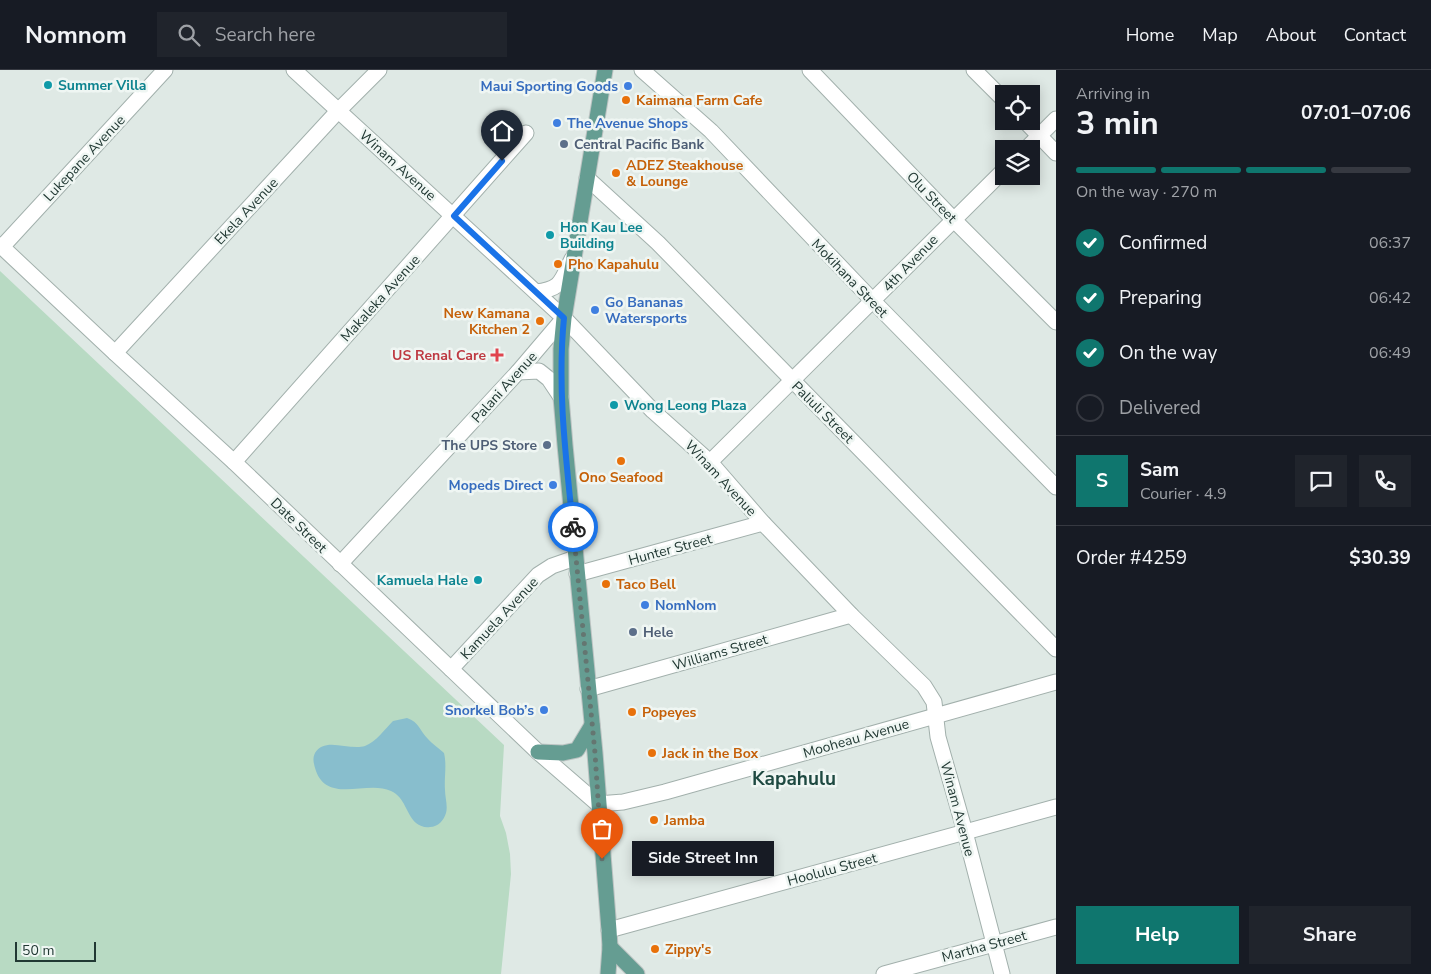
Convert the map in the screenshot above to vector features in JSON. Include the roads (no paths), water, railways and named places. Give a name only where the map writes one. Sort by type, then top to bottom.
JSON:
[{"type":"main road","points":[[605,70],[564,318],[561,349],[562,397],[609,930],[608,974]]},
{"type":"main road","points":[[538,752],[564,753],[577,750],[592,725]]},
{"type":"main road","points":[[610,946],[637,974]]},
{"type":"street","name":"Lukepane Avenue","points":[[1,246],[165,70]]},
{"type":"street","name":"Winam Avenue","points":[[294,70],[564,318],[653,411],[710,462],[763,523],[851,615],[924,686],[934,702],[938,737],[1002,974]]},
{"type":"street","name":"Ekela Avenue","points":[[114,353],[338,111],[379,70]]},
{"type":"street","name":"Mokihana Street","points":[[642,70],[710,131],[872,301],[1056,487]]},
{"type":"street","name":"Olu Street","points":[[810,70],[953,219],[1056,322]]},
{"type":"street","points":[[974,70],[995,91]]},
{"type":"street","points":[[1035,140],[1056,119]]},
{"type":"street","points":[[1033,130],[1056,153]]},
{"type":"street","name":"Makaleka Avenue","points":[[234,462],[526,133]]},
{"type":"street","name":"Paliuli Street","points":[[588,178],[658,243],[1056,649]]},
{"type":"street","name":"4th Avenue","points":[[710,462],[995,179]]},
{"type":"street","name":"Date Street","points":[[1,246],[114,353],[234,462],[538,752],[598,804]]},
{"type":"street","points":[[536,292],[551,290],[560,284],[575,252]]},
{"type":"street","name":"Palani Avenue","points":[[340,564],[518,372],[564,318]]},
{"type":"street","points":[[518,372],[539,371],[549,379],[562,397]]},
{"type":"street","name":"Hunter Street","points":[[577,574],[763,523]]},
{"type":"street","name":"Kamuela Avenue","points":[[451,669],[538,575],[552,566],[576,558]]},
{"type":"street","name":"Williams Street","points":[[588,689],[851,615]]},
{"type":"street","name":"Mooheau Avenue","points":[[598,804],[623,802],[665,792],[1056,682]]},
{"type":"street","name":"Hoolulu Street","points":[[609,930],[1056,807]]},
{"type":"street","name":"Martha Street","points":[[884,974],[1056,926]]},
{"type":"water","points":[[407,718],[417,724],[425,736],[444,753],[447,810],[442,821],[433,827],[424,827],[416,823],[399,797],[391,791],[381,788],[339,789],[329,786],[322,781],[316,771],[313,760],[319,748],[325,745],[365,746],[377,738],[393,721]]},
{"type":"place","name":"Summer Villa","points":[[48,85]]},
{"type":"place","name":"Maui Sporting Goods","points":[[628,86]]},
{"type":"place","name":"Kaimana Farm Cafe","points":[[626,100]]},
{"type":"place","name":"The Avenue Shops","points":[[557,123]]},
{"type":"place","name":"Central Pacific Bank","points":[[564,144]]},
{"type":"place","name":"ADEZ Steakhouse & Lounge","points":[[616,173]]},
{"type":"place","name":"Hon Kau Lee Building","points":[[550,235]]},
{"type":"place","name":"Pho Kapahulu","points":[[558,264]]},
{"type":"place","name":"Go Bananas Watersports","points":[[595,310]]},
{"type":"place","name":"New Kamana Kitchen 2","points":[[540,321]]},
{"type":"place","name":"US Renal Care","points":[[497,355]]},
{"type":"place","name":"Wong Leong Plaza","points":[[614,405]]},
{"type":"place","name":"The UPS Store","points":[[547,445]]},
{"type":"place","name":"Ono Seafood","points":[[621,461]]},
{"type":"place","name":"Mopeds Direct","points":[[553,485]]},
{"type":"place","name":"Kamuela Hale","points":[[478,580]]},
{"type":"place","name":"Taco Bell","points":[[606,584]]},
{"type":"place","name":"NomNom","points":[[645,605]]},
{"type":"place","name":"Hele","points":[[633,632]]},
{"type":"place","name":"Snorkel Bob’s","points":[[544,710]]},
{"type":"place","name":"Popeyes","points":[[632,712]]},
{"type":"place","name":"Jack in the Box","points":[[652,753]]},
{"type":"place","name":"Jamba","points":[[654,820]]},
{"type":"place","name":"Side Street Inn","points":[[602,859]]},
{"type":"place","name":"Zippy's","points":[[655,949]]},
{"type":"district","name":"Kapahulu","points":[[794,778]]}]
